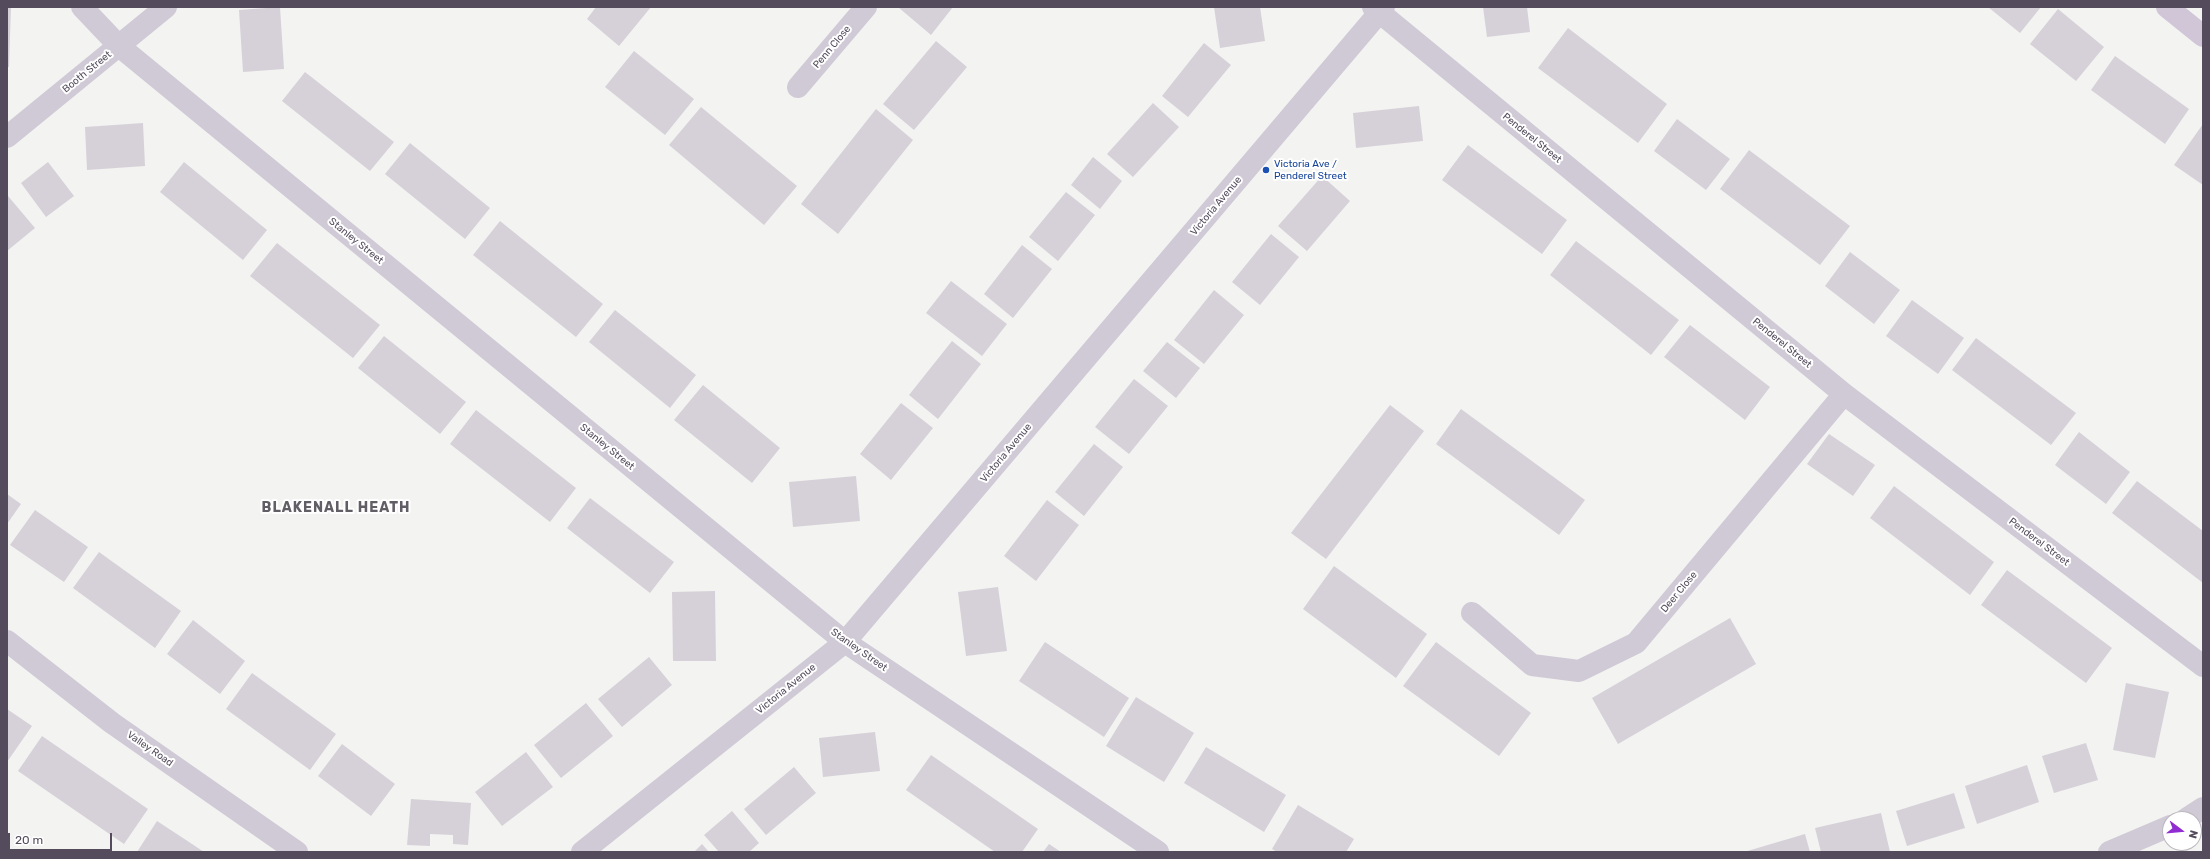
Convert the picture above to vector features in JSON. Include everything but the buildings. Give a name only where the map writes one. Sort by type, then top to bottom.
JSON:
[{"type":"street","name":"Stanley Street","points":[[82,7],[119,46],[845,642],[1158,852]]},
{"type":"street","name":"Booth Street","points":[[7,137],[166,7]]},
{"type":"street","name":"Penn Close","points":[[798,87],[866,7]]},
{"type":"street","points":[[2167,7],[2203,36]]},
{"type":"street","name":"Penderel Street","points":[[1379,9],[1844,394],[2203,666]]},
{"type":"street","name":"Victoria Avenue","points":[[582,852],[845,642],[1379,9]]},
{"type":"street","name":"Deer Close","points":[[1472,613],[1532,665],[1579,671],[1636,643],[1844,394]]},
{"type":"street","name":"Valley Road","points":[[7,641],[112,723],[297,852]]},
{"type":"street","points":[[2109,852],[2162,829]]},
{"type":"place","name":"Victoria Ave / Penderel Street","points":[[1266,170]]},
{"type":"district","name":"BLAKENALL HEATH","points":[[336,508]]}]
